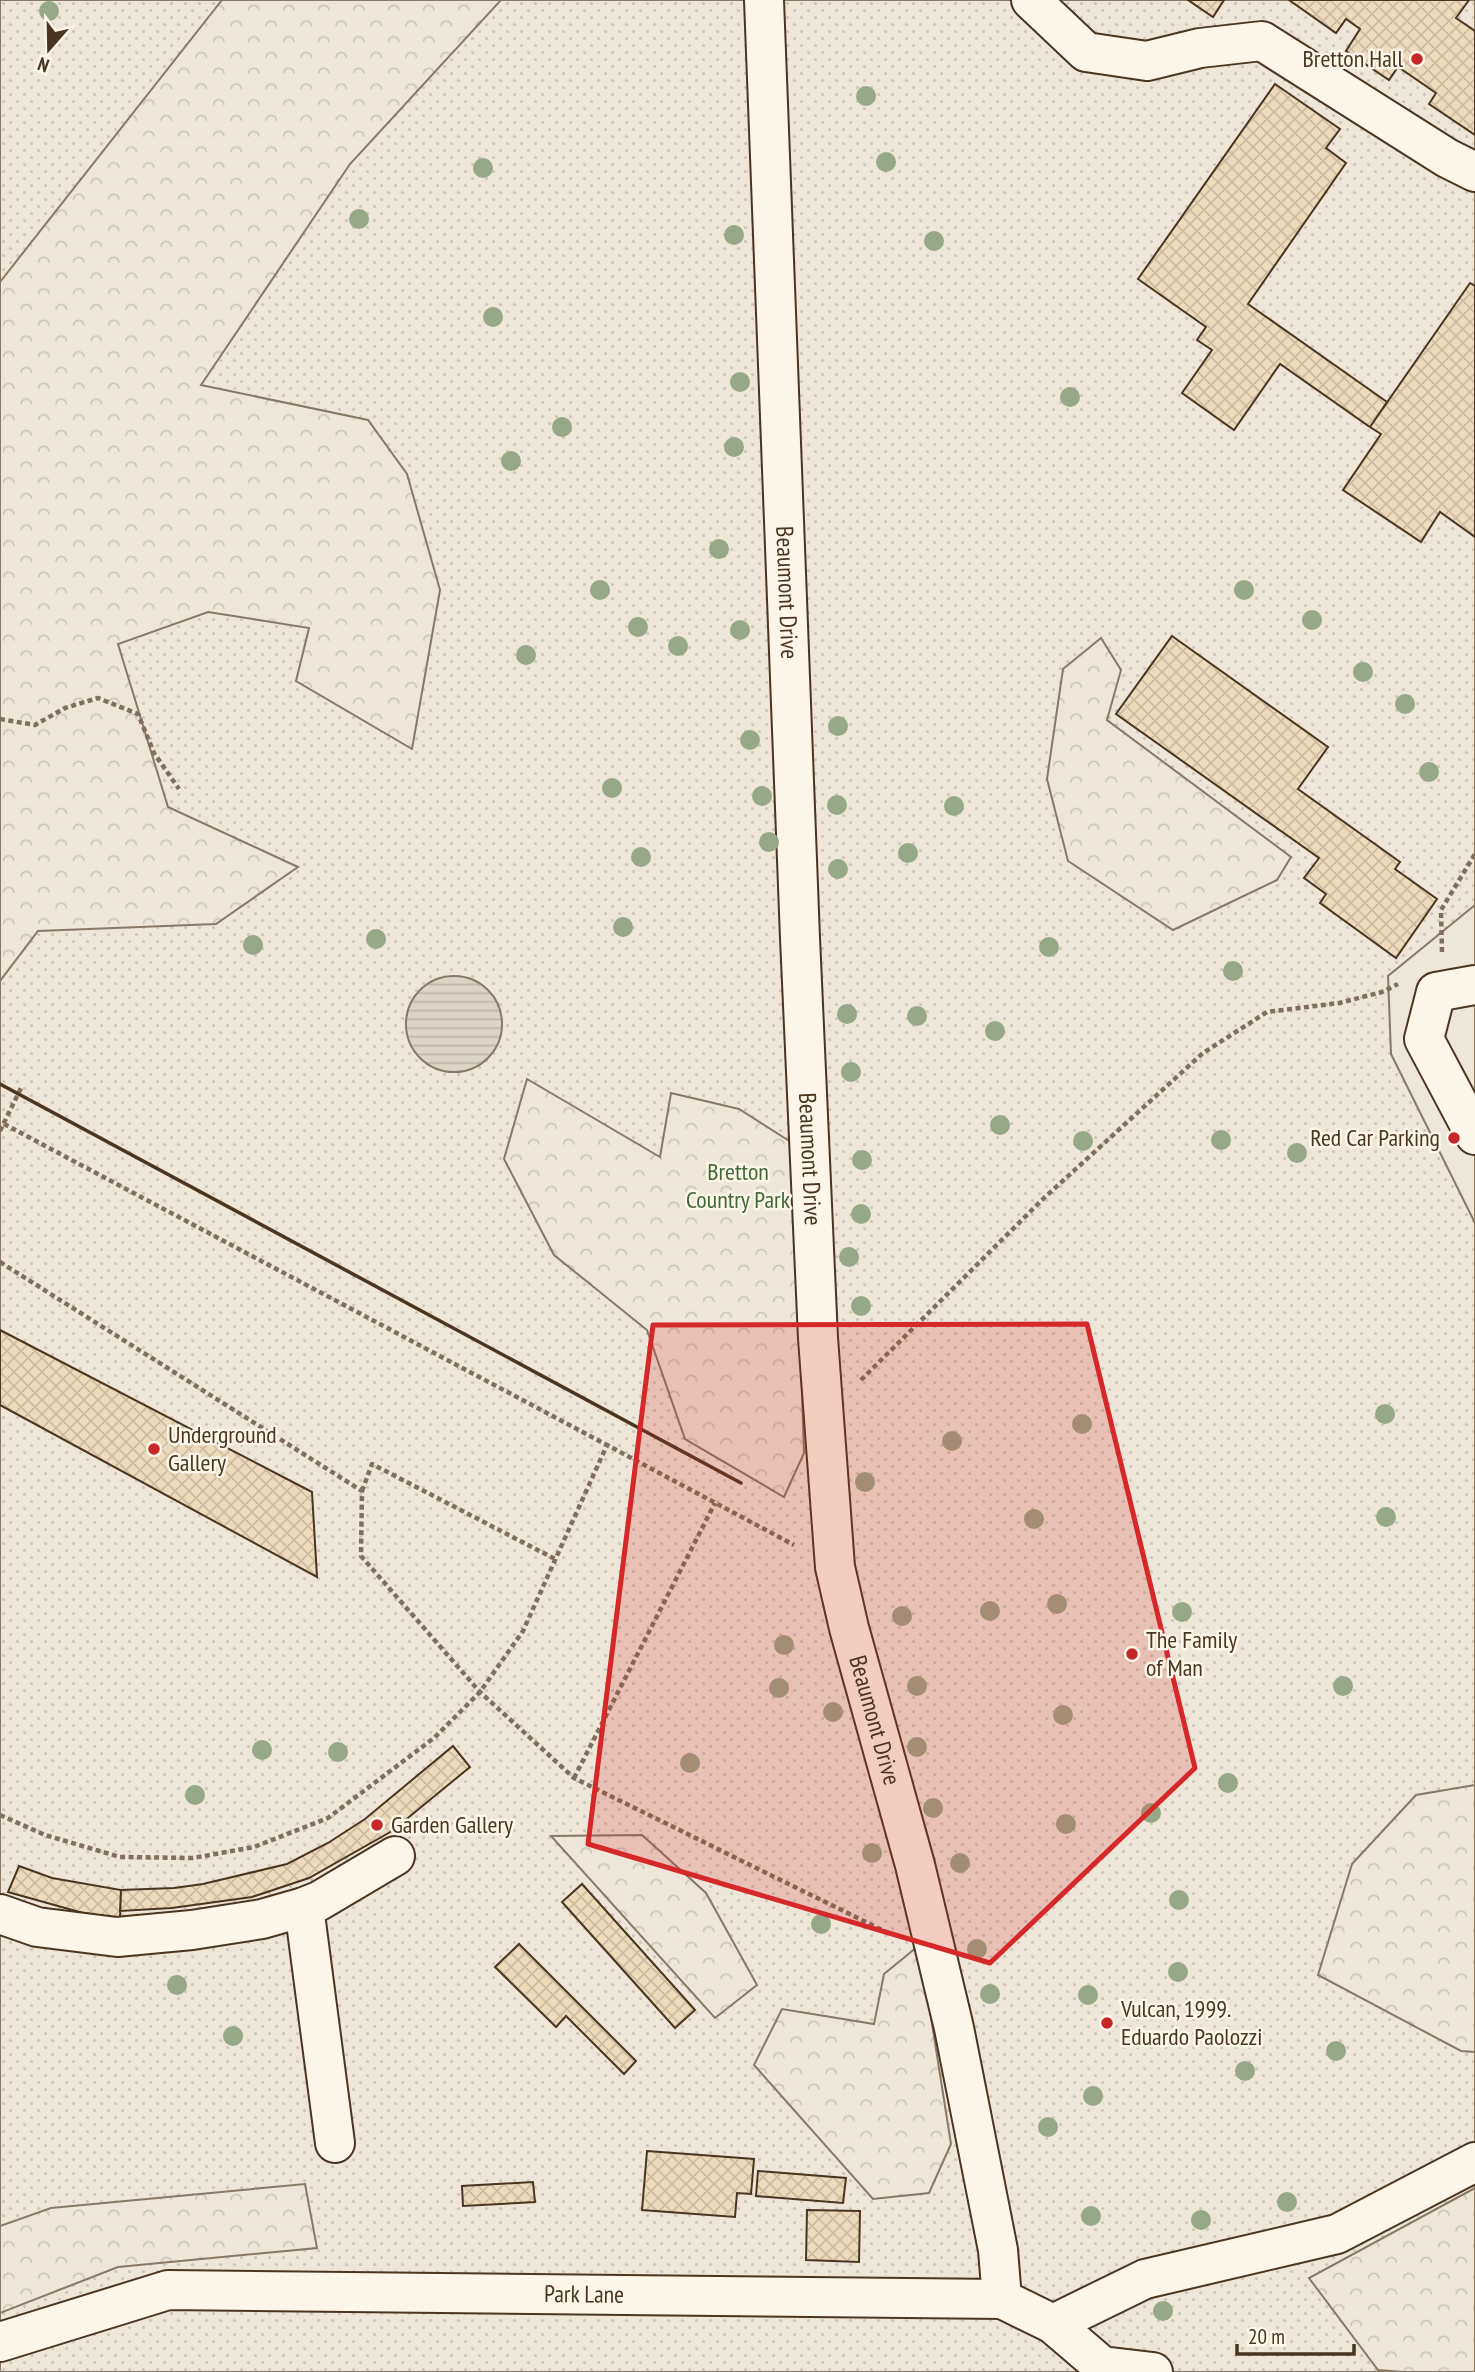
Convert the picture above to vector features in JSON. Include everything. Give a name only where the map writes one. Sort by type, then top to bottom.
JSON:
[{"type":"street","name":"Beaumont Drive","points":[[764,0],[800,952],[818,1338],[835,1567],[849,1628],[931,1929],[954,2028],[996,2237],[1002,2299]]},
{"type":"street","points":[[1031,0],[1086,52],[1147,61],[1200,48],[1262,41],[1447,158],[1475,172]]},
{"type":"street","points":[[1475,985],[1436,992],[1424,1039],[1475,1135]]},
{"type":"street","points":[[0,1914],[37,1927],[117,1937],[192,1930],[262,1919],[304,1907],[395,1856]]},
{"type":"street","points":[[304,1907],[335,2143]]},
{"type":"street","points":[[1053,2324],[1145,2279],[1337,2234],[1475,2162]]},
{"type":"street","name":"Park Lane","points":[[0,2342],[169,2290],[1002,2299],[1053,2324],[1102,2366],[1153,2372]]},
{"type":"path","points":[[0,719],[35,725],[65,708],[98,698],[138,714],[154,753],[179,789]]},
{"type":"path","points":[[1442,958],[1441,909],[1475,854]]},
{"type":"path","points":[[824,1418],[1044,1198],[1203,1053],[1267,1012],[1349,1000],[1382,992],[1406,979]]},
{"type":"path","points":[[0,1130],[22,1087]]},
{"type":"path","points":[[4,1124],[835,1567]]},
{"type":"path","points":[[0,1262],[362,1491]]},
{"type":"path","points":[[0,1815],[45,1835],[120,1857],[192,1858],[254,1847],[328,1818],[435,1738],[480,1692],[523,1631],[607,1445]]},
{"type":"path","points":[[555,1559],[372,1465],[362,1491],[361,1556],[480,1692],[574,1778],[892,1935],[931,1929]]},
{"type":"path","points":[[574,1778],[715,1503]]},
{"type":"highlighted area","points":[[1087,1324],[1195,1768],[990,1963],[588,1844],[653,1325]]},
{"type":"green space","name":"Bretton Country Park","points":[[0,0],[1475,0],[1475,2372],[0,2372]]},
{"type":"green space","points":[[222,0],[501,0],[350,164],[201,385],[368,420],[407,474],[440,590],[412,749],[296,681],[309,628],[208,612],[118,644],[168,807],[298,867],[216,924],[38,931],[0,981],[0,282]]},
{"type":"green space","points":[[1101,638],[1121,670],[1107,720],[1291,857],[1277,880],[1173,930],[1068,861],[1047,779],[1063,669]]},
{"type":"green space","points":[[527,1079],[660,1157],[671,1093],[739,1109],[794,1144],[804,1453],[784,1497],[685,1439],[647,1330],[554,1255],[504,1159]]},
{"type":"green space","points":[[1475,1785],[1475,2052],[1461,2051],[1318,1975],[1352,1864],[1416,1795]]},
{"type":"green space","points":[[642,1835],[706,1893],[757,1985],[715,2018],[551,1836]]},
{"type":"green space","points":[[917,1947],[951,2144],[929,2193],[873,2199],[754,2065],[782,2009],[874,2024],[884,1974]]},
{"type":"green space","points":[[305,2184],[317,2248],[118,2267],[0,2313],[0,2226],[51,2208]]},
{"type":"green space","points":[[1475,2188],[1475,2372],[1378,2370],[1309,2278]]},
{"type":"shaded area","name":"Red Car Parking","points":[[1475,905],[1475,1223],[1391,1054],[1388,976]]},
{"type":"shaded area","points":[[454,976],[472,979],[488,990],[499,1006],[502,1024],[499,1042],[488,1058],[472,1069],[454,1072],[436,1069],[420,1058],[409,1042],[406,1024],[409,1006],[420,990],[436,979]]},
{"type":"building","points":[[1188,0],[1224,0],[1213,17]]},
{"type":"building","name":"Bretton Hall","points":[[1289,0],[1469,0],[1456,18],[1475,31],[1475,135],[1429,104],[1436,93],[1398,67],[1389,80],[1346,51],[1360,29],[1346,19],[1336,33]]},
{"type":"building","points":[[1275,84],[1340,129],[1326,148],[1346,163],[1248,304],[1387,402],[1370,427],[1280,364],[1234,430],[1182,393],[1212,350],[1197,340],[1206,327],[1138,279]]},
{"type":"building","points":[[1470,283],[1475,286],[1475,537],[1440,512],[1421,542],[1343,490],[1381,434],[1370,427]]},
{"type":"building","points":[[1172,636],[1328,747],[1298,789],[1400,862],[1395,869],[1437,899],[1396,958],[1320,903],[1326,894],[1304,878],[1319,858],[1116,714]]},
{"type":"building","name":"Underground Gallery","points":[[0,1330],[312,1492],[317,1577],[0,1405]]},
{"type":"building","name":"Garden Gallery","points":[[453,1746],[470,1767],[392,1831],[309,1878],[252,1897],[172,1908],[120,1911],[121,1890],[203,1884],[287,1864],[328,1843],[365,1819]]},
{"type":"building","points":[[19,1866],[52,1878],[121,1890],[120,1918],[83,1913],[8,1892]]},
{"type":"building","points":[[582,1884],[695,2010],[675,2028],[562,1902]]},
{"type":"building","points":[[519,1944],[636,2061],[624,2074],[566,2016],[556,2027],[495,1967]]},
{"type":"building","points":[[647,2151],[754,2159],[751,2194],[737,2193],[735,2217],[642,2210]]},
{"type":"building","points":[[758,2171],[846,2178],[843,2203],[756,2196]]},
{"type":"building","points":[[533,2182],[535,2202],[463,2206],[462,2186]]},
{"type":"building","points":[[807,2210],[860,2211],[859,2262],[806,2260]]},
{"type":"wall","points":[[0,1084],[741,1483]]},
{"type":"place","name":"Bretton Hall","points":[[1417,59]]},
{"type":"place","name":"Red Car Parking","points":[[1454,1138]]},
{"type":"place","name":"Underground Gallery","points":[[154,1449]]},
{"type":"place","name":"The Family of Man","points":[[1132,1654]]},
{"type":"place","name":"Garden Gallery","points":[[377,1825]]},
{"type":"place","name":"Vulcan, 1999. Eduardo Paolozzi","points":[[1107,2023]]}]
